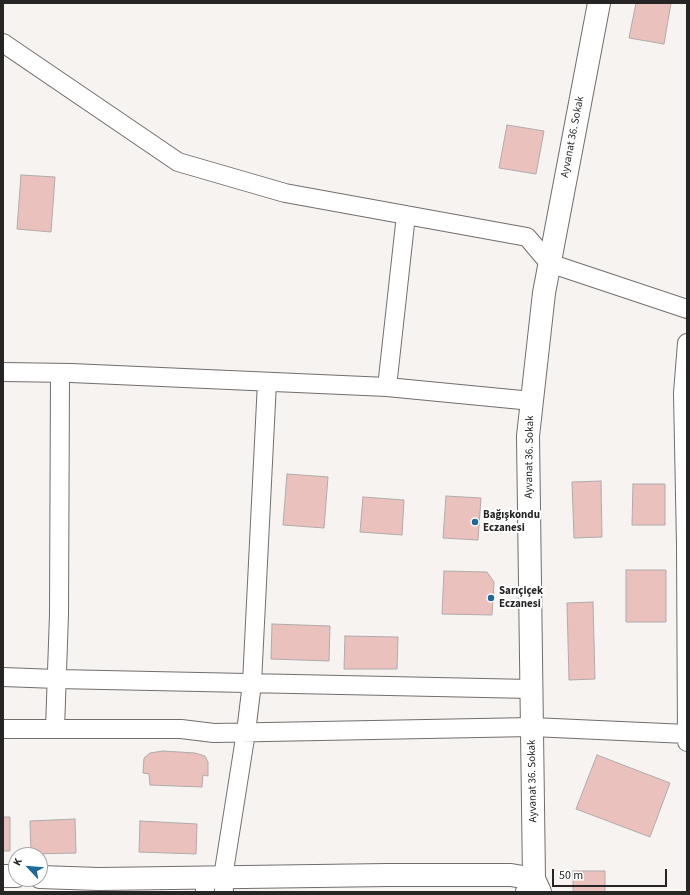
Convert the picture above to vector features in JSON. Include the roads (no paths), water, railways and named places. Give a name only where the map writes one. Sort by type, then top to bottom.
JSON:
[{"type":"street","name":"Ayvanat 36. Sokak","points":[[534,888],[528,436],[544,293],[598,3]]},
{"type":"street","points":[[3,43],[178,162],[285,192],[528,237],[549,263],[687,309]]},
{"type":"street","points":[[387,387],[406,215]]},
{"type":"street","points":[[687,343],[683,393],[686,545],[687,742]]},
{"type":"street","points":[[3,372],[60,373],[387,387],[532,401]]},
{"type":"street","points":[[54,729],[59,614],[60,373]]},
{"type":"street","points":[[214,885],[246,732],[252,683],[267,382]]},
{"type":"street","points":[[3,677],[531,689]]},
{"type":"street","points":[[3,729],[181,728],[214,733],[532,727],[687,734]]},
{"type":"street","points":[[48,877],[214,885],[388,875],[511,875],[534,888]]},
{"type":"place","name":"Bağışkondu Eczanesi","points":[[475,522]]},
{"type":"place","name":"Sarıçiçek Eczanesi","points":[[491,598]]}]
